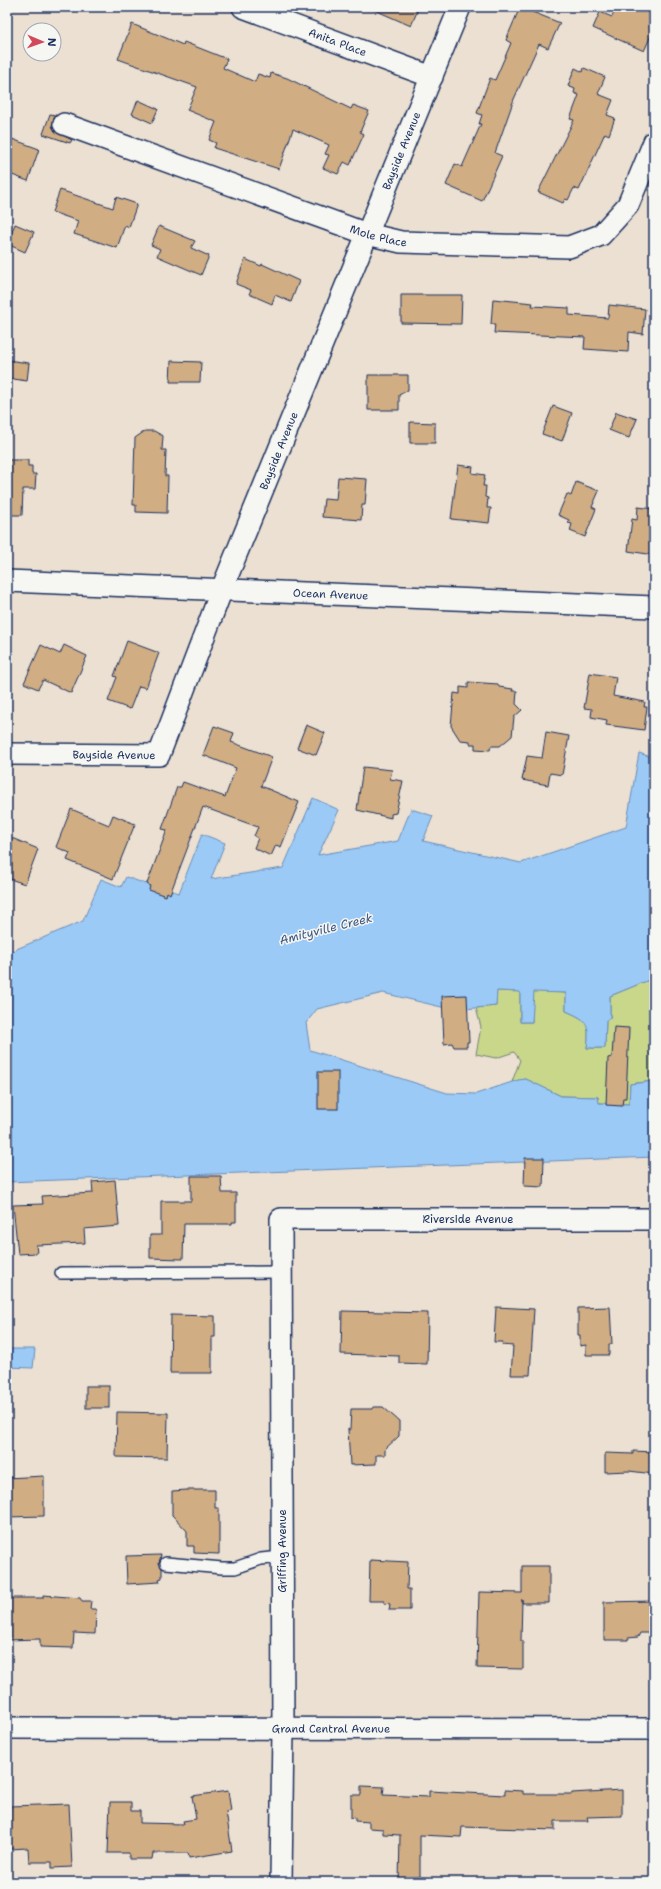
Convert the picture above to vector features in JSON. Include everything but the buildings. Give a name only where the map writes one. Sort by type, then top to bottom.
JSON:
[{"type":"street","name":"Anita Place","points":[[243,7],[432,77]]},
{"type":"street","name":"Bayside Avenue","points":[[7,754],[159,756],[222,589],[460,7]]},
{"type":"street","name":"Mole Place","points":[[64,124],[367,234],[401,242],[569,247],[601,234],[628,205],[654,142]]},
{"type":"street","name":"Ocean Avenue","points":[[7,580],[654,608]]},
{"type":"street","name":"Riverside Avenue","points":[[281,1219],[654,1219]]},
{"type":"street","name":"Griffing Avenue","points":[[281,1219],[283,1728],[281,1882]]},
{"type":"street","name":"Grand Central Avenue","points":[[7,1728],[654,1729]]},
{"type":"lane","points":[[60,1273],[281,1272]]},
{"type":"lane","points":[[166,1563],[235,1568],[261,1559],[282,1557]]},
{"type":"green space","points":[[649,980],[654,1009],[654,1081],[630,1084],[629,1104],[598,1103],[598,1097],[561,1096],[526,1079],[512,1082],[520,1060],[514,1052],[496,1058],[476,1054],[481,1027],[476,1008],[496,1006],[496,991],[520,991],[520,1022],[532,1022],[533,991],[566,993],[566,1011],[579,1017],[586,1024],[588,1033],[587,1048],[605,1048],[606,1019],[610,1018],[610,996]]},
{"type":"water","name":"Amityville Creek","points":[[639,753],[654,758],[654,978],[610,996],[610,1018],[606,1020],[605,1048],[587,1048],[588,1033],[586,1024],[579,1017],[566,1011],[566,993],[534,992],[532,1022],[520,1022],[520,992],[497,991],[496,1006],[454,1010],[383,993],[317,1009],[306,1023],[310,1050],[447,1093],[476,1094],[518,1080],[526,1079],[561,1096],[598,1097],[599,1103],[629,1104],[630,1084],[654,1081],[654,1157],[7,1182],[7,953],[83,921],[101,879],[121,887],[126,877],[146,884],[147,882],[179,893],[202,834],[225,843],[211,879],[283,868],[313,798],[339,810],[318,855],[398,841],[411,809],[433,816],[423,841],[521,863],[626,827]]},
{"type":"water","points":[[7,1349],[35,1349],[33,1368],[7,1367]]}]
